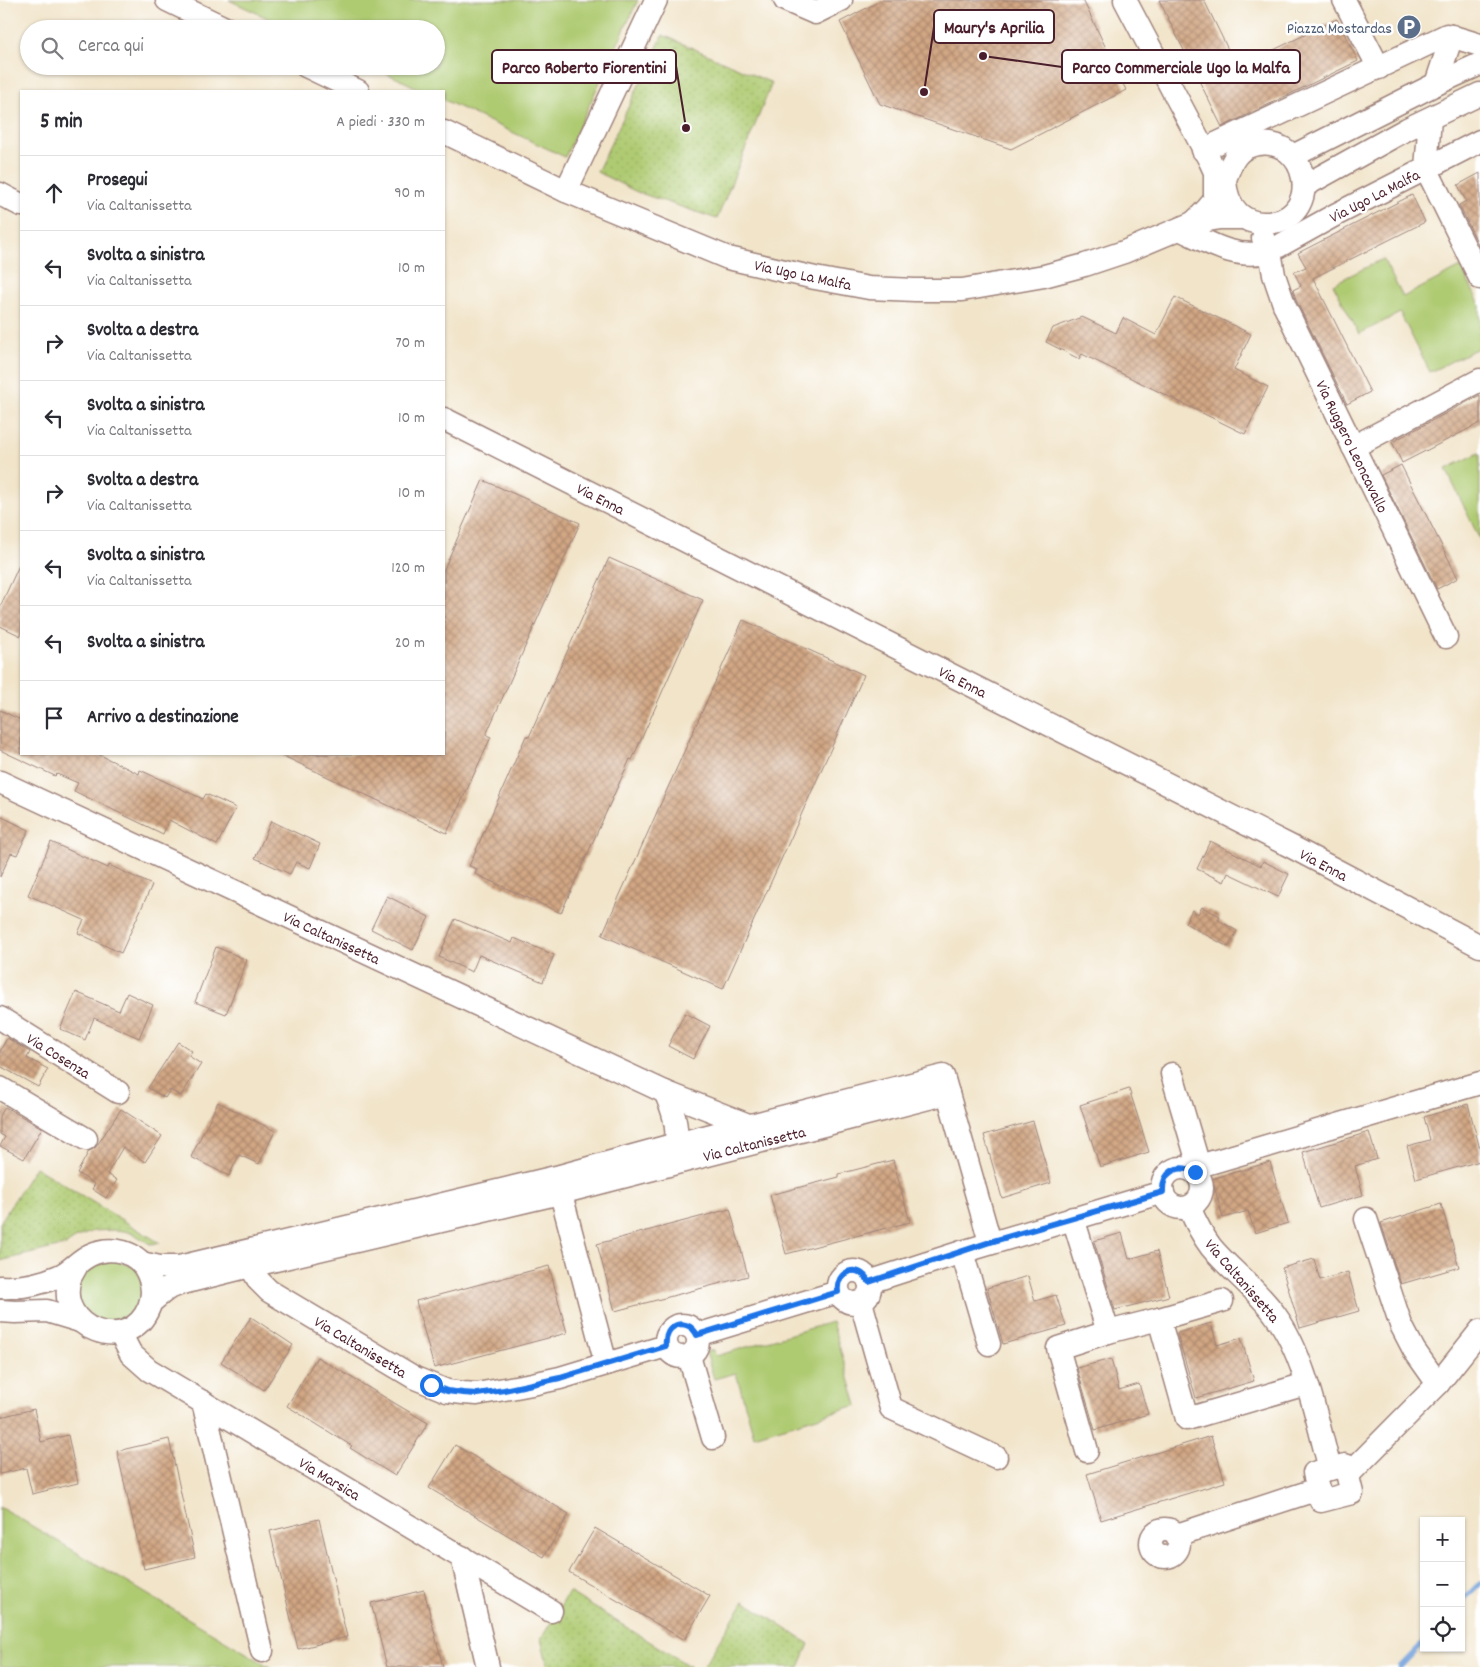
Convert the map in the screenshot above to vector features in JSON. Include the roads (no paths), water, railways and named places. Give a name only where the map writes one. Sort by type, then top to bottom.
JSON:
[{"type":"street","points":[[167,0],[208,20]]},
{"type":"street","points":[[566,190],[656,0]]},
{"type":"street","points":[[785,0],[815,13],[841,0]]},
{"type":"street","points":[[1125,0],[1217,164],[1229,202],[1235,211],[1249,220],[1270,251]]},
{"type":"street","points":[[1344,0],[1379,68]]},
{"type":"street","points":[[1217,164],[1379,68],[1447,34],[1480,45]]},
{"type":"street","points":[[1436,84],[1452,36]]},
{"type":"street","points":[[1293,156],[1480,64]]},
{"type":"street","points":[[325,75],[356,90]]},
{"type":"street","points":[[1217,164],[1258,144],[1270,144],[1283,148],[1293,156],[1304,175],[1304,186],[1430,118],[1480,94]]},
{"type":"street","points":[[1430,118],[1426,168],[1480,278]]},
{"type":"street","name":"Via Ugo La Malfa","points":[[445,132],[566,190],[728,258],[869,288],[962,290],[1044,276],[1085,266],[1186,226],[1226,218],[1266,224],[1277,222],[1288,216],[1299,203],[1304,186]]},
{"type":"street","name":"Via Ugo La Malfa","points":[[1186,226],[1217,246],[1238,254],[1252,255],[1270,251],[1480,141]]},
{"type":"street","name":"Via Ugo La Malfa","points":[[1186,226],[1208,207],[1214,197],[1217,164]]},
{"type":"street","points":[[0,194],[20,204]]},
{"type":"street","name":"Via Ruggero Leoncavallo","points":[[1270,251],[1274,275],[1282,302],[1446,637]]},
{"type":"street","points":[[1353,447],[1480,380]]},
{"type":"street","name":"Via Enna","points":[[445,419],[1281,842],[1480,946]]},
{"type":"street","name":"Via Caltanissetta","points":[[0,782],[665,1092],[750,1126]]},
{"type":"street","name":"Via Cosenza","points":[[0,1018],[118,1092]]},
{"type":"street","points":[[1172,1074],[1194,1167],[1195,1172],[1200,1178],[1202,1191],[1196,1203],[1189,1207],[1176,1207],[1165,1198],[1163,1192],[1165,1178],[1175,1169],[1194,1167],[1480,1083]]},
{"type":"street","points":[[946,1084],[990,1242]]},
{"type":"street","name":"Via Caltanissetta","points":[[558,1185],[676,1144],[750,1126],[946,1084]]},
{"type":"street","name":"Via Caltanissetta","points":[[141,1263],[160,1267],[179,1267],[246,1258],[558,1185],[946,1084]]},
{"type":"street","points":[[0,1088],[86,1139]]},
{"type":"street","points":[[665,1092],[675,1119],[676,1144]]},
{"type":"street","points":[[558,1185],[606,1364]]},
{"type":"street","points":[[713,1438],[693,1345],[838,1292],[845,1301],[850,1303],[865,1292],[990,1242],[1163,1192]]},
{"type":"street","name":"Via Caltanissetta","points":[[1189,1207],[1197,1225],[1210,1245],[1277,1317],[1296,1352],[1339,1472]]},
{"type":"street","points":[[1073,1218],[1108,1332]]},
{"type":"street","points":[[1366,1219],[1401,1325],[1414,1350],[1438,1384]]},
{"type":"street","points":[[0,1287],[9,1288],[43,1283],[62,1276],[88,1255],[102,1250],[117,1250],[130,1254],[141,1263],[148,1273],[152,1288],[151,1302],[140,1322],[131,1329],[120,1333],[106,1334],[92,1330],[80,1321],[71,1308],[68,1293],[70,1278],[77,1265]]},
{"type":"street","points":[[962,1252],[988,1344]]},
{"type":"street","name":"Via Caltanissetta","points":[[151,1302],[160,1294],[175,1286],[246,1258]]},
{"type":"street","name":"Via Caltanissetta","points":[[246,1258],[259,1282],[269,1291],[415,1378],[447,1391],[477,1394],[560,1378],[666,1346],[666,1336],[672,1327],[677,1325],[691,1327],[693,1345]]},
{"type":"street","points":[[865,1292],[891,1408],[996,1457]]},
{"type":"street","points":[[1087,1451],[1058,1348],[1222,1300]]},
{"type":"street","points":[[0,1311],[48,1312],[80,1321]]},
{"type":"street","points":[[1159,1319],[1188,1419],[1306,1384]]},
{"type":"street","points":[[1339,1472],[1352,1493],[1321,1501],[1314,1473],[1339,1472],[1438,1384],[1480,1331]]},
{"type":"street","name":"Via Marsica","points":[[120,1333],[131,1354],[142,1365],[551,1611]]},
{"type":"street","points":[[203,1402],[262,1651]]},
{"type":"street","points":[[1177,1535],[1318,1489]]},
{"type":"street","points":[[462,1557],[488,1667]]},
{"type":"waterway","points":[[1465,1598],[1480,1583]]},
{"type":"waterway","points":[[1400,1667],[1420,1646]]},
{"type":"place","name":"Piazza Mostardas","points":[[1409,27]]},
{"type":"place","name":"Parco Commerciale Ugo la Malfa","points":[[983,56]]},
{"type":"place","name":"Maury's Aprilia","points":[[924,92]]},
{"type":"place","name":"Parco Roberto Fiorentini","points":[[686,128]]}]
